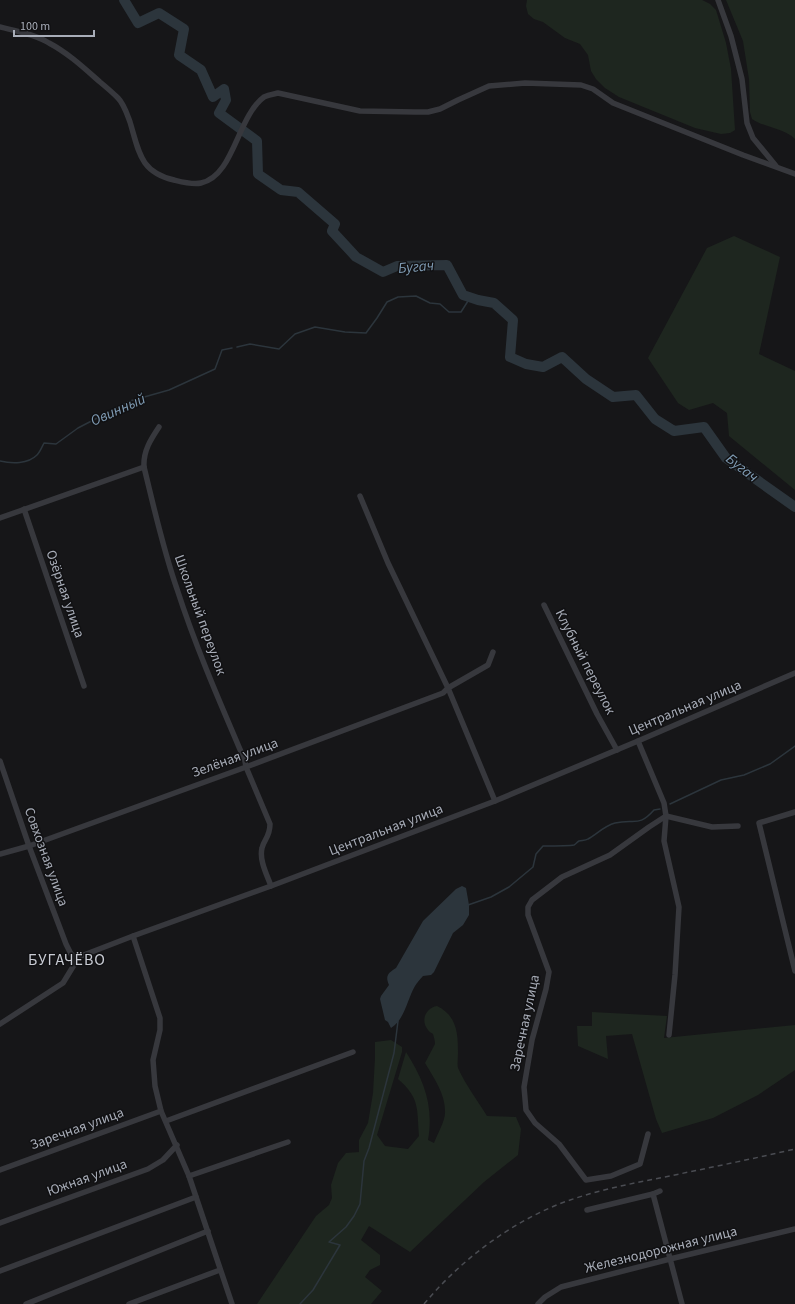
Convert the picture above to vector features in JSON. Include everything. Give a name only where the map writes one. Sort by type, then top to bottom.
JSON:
[{"type":"street","points":[[718,0],[731,36],[742,80],[747,123],[753,138],[776,166]]},
{"type":"street","points":[[0,27],[49,42],[66,54],[119,99],[126,111],[139,153],[143,161],[149,168],[159,175],[173,180],[196,184],[208,181],[215,177],[219,173],[244,123],[254,107],[265,96],[278,93],[360,111],[428,112],[440,109],[469,94],[489,86],[525,83],[582,85],[594,89],[613,103],[795,174]]},
{"type":"street","points":[[0,518],[144,466],[150,440],[159,428]]},
{"type":"street","name":"Школьный переулок","points":[[144,466],[159,530],[177,589],[214,688],[270,824],[270,833],[262,848],[262,858],[271,886]]},
{"type":"street","points":[[360,496],[388,563],[448,688],[495,800]]},
{"type":"street","name":"Озёрная улица","points":[[24,509],[84,686]]},
{"type":"street","name":"Клубный переулок","points":[[544,605],[597,714],[617,750]]},
{"type":"street","name":"Зелёная улица","points":[[0,854],[29,846],[443,693],[448,688],[488,665],[493,652]]},
{"type":"street","name":"Центральная улица","points":[[76,958],[271,886],[495,800],[617,750],[795,673]]},
{"type":"street","points":[[638,741],[664,803],[666,816],[664,840],[679,907],[676,975],[669,1035]]},
{"type":"street","name":"Совхозная улица","points":[[0,761],[29,846],[66,944],[71,954],[76,958]]},
{"type":"street","points":[[795,812],[759,823],[795,972]]},
{"type":"street","points":[[666,816],[712,827],[738,826]]},
{"type":"street","name":"Заречная улица","points":[[648,1134],[640,1164],[611,1176],[586,1180],[560,1144],[535,1123],[526,1110],[524,1087],[532,1040],[546,989],[549,972],[528,915],[528,910],[532,900],[562,877],[610,855],[666,816]]},
{"type":"street","points":[[133,936],[160,1018],[160,1030],[153,1060],[154,1086],[161,1110],[189,1176],[232,1304]]},
{"type":"street","points":[[0,1024],[63,982],[74,965],[76,958]]},
{"type":"street","points":[[166,1122],[353,1052]]},
{"type":"street","name":"Заречная улица","points":[[0,1170],[161,1110]]},
{"type":"street","points":[[189,1176],[288,1142]]},
{"type":"street","name":"Южная улица","points":[[0,1223],[148,1169],[163,1160],[177,1145]]},
{"type":"street","points":[[587,1210],[660,1191]]},
{"type":"street","points":[[653,1194],[682,1304]]},
{"type":"street","points":[[0,1271],[196,1197]]},
{"type":"street","name":"Железнодорожная улица","points":[[538,1304],[545,1297],[561,1287],[670,1259],[795,1230]]},
{"type":"street","points":[[26,1304],[208,1231]]},
{"type":"street","points":[[129,1304],[220,1270]]},
{"type":"shaded area","points":[[527,0],[702,0],[710,4],[716,10],[726,43],[731,69],[735,130],[730,133],[721,134],[695,128],[619,97],[605,88],[596,79],[591,71],[588,55],[580,44],[565,38],[543,22],[534,19],[528,14],[526,6]]},
{"type":"shaded area","points":[[726,0],[795,0],[795,139],[785,132],[752,119],[750,112],[749,79],[743,41]]},
{"type":"shaded area","points":[[734,236],[780,257],[759,354],[795,371],[795,490],[729,436],[727,413],[713,403],[689,410],[678,403],[648,358],[707,248]]},
{"type":"shaded area","points":[[462,886],[466,888],[469,915],[463,925],[453,933],[434,972],[431,975],[423,976],[416,985],[400,1020],[391,1028],[385,1020],[380,999],[389,985],[387,979],[388,975],[396,968],[423,921],[456,889]]},
{"type":"shaded area","points":[[437,1006],[449,1015],[455,1026],[458,1039],[458,1068],[487,1116],[516,1117],[521,1129],[518,1155],[484,1182],[410,1252],[369,1226],[361,1240],[380,1255],[380,1265],[370,1270],[365,1277],[382,1291],[371,1304],[257,1304],[316,1216],[329,1205],[332,1198],[331,1185],[338,1163],[346,1153],[359,1152],[359,1140],[368,1123],[373,1093],[375,1042],[391,1040],[402,1047],[402,1052],[377,1135],[385,1146],[408,1149],[419,1136],[417,1111],[414,1098],[398,1079],[406,1052],[418,1073],[426,1094],[430,1116],[428,1140],[434,1143],[444,1120],[445,1106],[439,1087],[425,1063],[435,1044],[433,1034],[428,1031],[424,1019],[425,1015],[430,1009]]},
{"type":"shaded area","points":[[592,1012],[667,1016],[664,1038],[795,1025],[795,1070],[758,1095],[713,1118],[662,1133],[656,1119],[632,1034],[606,1036],[608,1059],[578,1046],[577,1026],[592,1026]]},
{"type":"waterway","name":"Бугач","points":[[124,0],[138,23],[159,13],[184,29],[179,55],[201,70],[213,97],[224,89],[226,100],[219,113],[257,141],[258,174],[281,190],[298,192],[335,224],[332,231],[356,257],[383,272],[397,266],[447,265],[463,295],[494,303],[513,320],[510,357],[526,364],[543,367],[562,357],[586,379],[613,397],[636,395],[655,419],[674,431],[704,427],[726,458],[795,507]]},
{"type":"waterway","name":"Овинный","points":[[237,347],[250,344],[279,349],[295,334],[315,327],[345,332],[366,333],[387,302],[398,297],[416,296],[430,303],[440,304],[449,312],[461,312],[468,301],[478,300]]},
{"type":"waterway","name":"Овинный","points":[[0,461],[10,463],[25,462],[38,454],[44,443],[56,444],[78,428],[130,401],[169,390],[215,369],[222,350],[232,348]]},
{"type":"waterway","points":[[670,804],[721,780],[744,775],[770,764],[795,746]]},
{"type":"waterway","points":[[468,905],[491,897],[509,887],[533,867],[536,854],[543,846],[574,845],[579,841],[588,839],[611,824],[640,821],[649,816],[654,810],[660,809]]},
{"type":"waterway","points":[[300,1304],[313,1290],[340,1245],[329,1242],[346,1227],[360,1204],[364,1161],[369,1148],[394,1053],[398,1021]]},
{"type":"railway","points":[[424,1304],[453,1273],[486,1246],[521,1222],[559,1204],[611,1188],[795,1149]]},
{"type":"district","name":"БУГАЧЁВО","points":[[67,960]]}]
